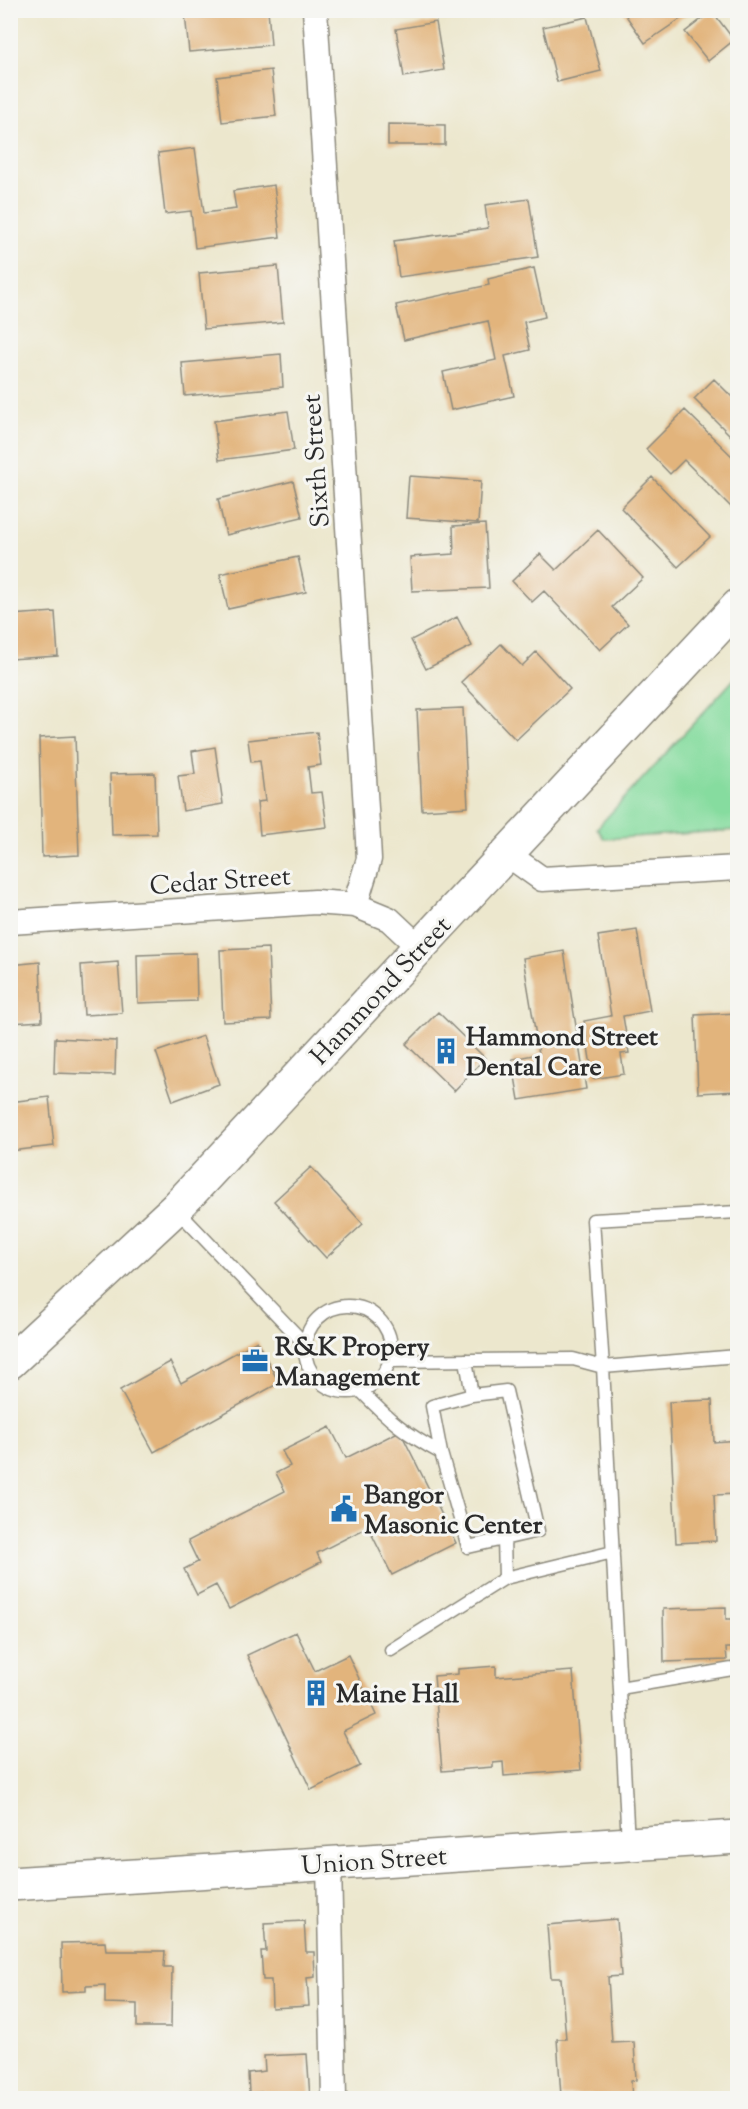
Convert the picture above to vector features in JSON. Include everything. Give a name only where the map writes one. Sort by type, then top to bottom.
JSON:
[{"type":"main road","name":"Hammond Street","points":[[10,1362],[176,1208],[738,606]]},
{"type":"main road","name":"Union Street","points":[[10,1884],[738,1837]]},
{"type":"street","name":"Sixth Street","points":[[315,10],[369,859],[355,905]]},
{"type":"street","points":[[507,854],[542,879],[738,868]]},
{"type":"street","name":"Cedar Street","points":[[10,922],[315,902],[355,905],[389,919],[420,948]]},
{"type":"street","points":[[329,1863],[334,2098]]},
{"type":"lane","points":[[176,1208],[305,1344]]},
{"type":"lane","points":[[628,1844],[593,1220],[738,1212]]},
{"type":"lane","points":[[342,1305],[357,1306],[370,1311],[382,1320],[389,1333],[392,1347],[390,1361],[384,1374],[374,1384],[361,1391],[347,1393],[333,1390],[320,1383],[308,1365],[305,1344],[308,1330],[317,1318],[328,1310],[342,1305]]},
{"type":"lane","points":[[390,1361],[573,1359],[603,1367],[738,1356]]},
{"type":"lane","points":[[466,1360],[472,1395]]},
{"type":"lane","points":[[361,1391],[389,1420],[408,1435],[441,1454]]},
{"type":"lane","points":[[506,1392],[538,1531],[468,1547],[441,1454],[432,1406],[472,1395],[506,1392]]},
{"type":"lane","points":[[504,1538],[505,1578]]},
{"type":"lane","points":[[391,1650],[505,1578],[613,1552]]},
{"type":"lane","points":[[620,1688],[738,1668]]},
{"type":"green space","points":[[737,676],[737,830],[604,839],[597,828]]},
{"type":"building","points":[[220,10],[268,10],[271,45],[189,52],[185,14]]},
{"type":"building","points":[[622,10],[687,10],[689,13],[645,43]]},
{"type":"building","points":[[712,11],[734,40],[708,61],[685,32]]},
{"type":"building","points":[[587,17],[601,71],[557,82],[543,27]]},
{"type":"building","points":[[436,22],[444,70],[404,77],[396,29]]},
{"type":"building","points":[[271,70],[276,116],[222,122],[217,77]]},
{"type":"building","points":[[388,124],[445,125],[445,145],[388,145]]},
{"type":"building","points":[[195,148],[204,213],[236,209],[233,191],[274,185],[280,237],[195,248],[191,211],[165,214],[158,153]]},
{"type":"building","points":[[529,199],[538,257],[399,277],[394,241],[488,228],[485,205]]},
{"type":"building","points":[[278,266],[283,322],[204,329],[199,273]]},
{"type":"building","points":[[534,268],[545,317],[524,322],[530,350],[505,356],[514,396],[451,410],[443,372],[496,360],[488,321],[404,340],[396,305],[489,285],[488,279]]},
{"type":"building","points":[[281,354],[283,387],[185,396],[182,363]]},
{"type":"building","points":[[714,379],[733,398],[738,393],[738,443],[694,399]]},
{"type":"building","points":[[685,410],[738,462],[738,504],[733,509],[684,460],[670,474],[646,449]]},
{"type":"building","points":[[288,411],[294,450],[219,460],[214,421]]},
{"type":"building","points":[[409,476],[481,481],[478,523],[406,518]]},
{"type":"building","points":[[652,477],[710,537],[678,567],[621,508]]},
{"type":"building","points":[[293,481],[302,517],[226,535],[218,499]]},
{"type":"building","points":[[485,524],[489,588],[412,591],[410,557],[454,554],[453,526]]},
{"type":"building","points":[[598,530],[643,578],[612,607],[628,624],[600,650],[544,591],[532,602],[512,581],[540,554],[556,570]]},
{"type":"building","points":[[298,557],[306,592],[228,609],[220,574]]},
{"type":"building","points":[[55,612],[58,656],[10,659],[10,615]]},
{"type":"building","points":[[457,617],[472,646],[426,669],[411,640]]},
{"type":"building","points":[[501,644],[522,666],[536,652],[570,689],[516,740],[461,682]]},
{"type":"building","points":[[463,708],[468,807],[422,810],[417,710]]},
{"type":"building","points":[[10,720],[17,754],[10,755]]},
{"type":"building","points":[[317,732],[321,765],[308,767],[311,793],[322,792],[327,827],[260,835],[257,802],[265,801],[260,761],[251,762],[248,740]]},
{"type":"building","points":[[75,736],[79,855],[42,857],[39,738]]},
{"type":"building","points":[[215,747],[223,804],[183,811],[178,776],[195,774],[192,751]]},
{"type":"building","points":[[155,773],[157,834],[112,835],[110,774]]},
{"type":"building","points":[[637,930],[650,1011],[623,1016],[629,1053],[621,1054],[624,1074],[593,1079],[584,1021],[611,1016],[598,936]]},
{"type":"building","points":[[268,948],[271,1020],[223,1022],[220,950]]},
{"type":"building","points":[[564,951],[586,1089],[519,1100],[512,1059],[539,1054],[523,958]]},
{"type":"building","points":[[196,953],[197,1001],[138,1003],[137,955]]},
{"type":"building","points":[[40,962],[42,1021],[11,1023],[10,965]]},
{"type":"building","points":[[118,962],[122,1013],[84,1015],[81,965]]},
{"type":"building","name":"Hammond Street Dental Care","points":[[438,1012],[485,1058],[454,1091],[406,1044]]},
{"type":"building","points":[[738,1013],[738,1091],[698,1093],[695,1015]]},
{"type":"building","points":[[203,1036],[219,1084],[173,1101],[156,1052]]},
{"type":"building","points":[[55,1038],[116,1041],[115,1075],[54,1073]]},
{"type":"building","points":[[49,1097],[54,1146],[10,1151],[10,1102]]},
{"type":"building","points":[[311,1167],[363,1224],[326,1258],[274,1201]]},
{"type":"building","points":[[257,1341],[279,1383],[154,1452],[120,1390],[170,1362],[181,1383]]},
{"type":"building","points":[[712,1400],[714,1442],[738,1440],[738,1494],[714,1495],[716,1541],[676,1543],[669,1402]]},
{"type":"building","name":"Bangor Masonic Center","points":[[330,1427],[346,1458],[400,1431],[456,1543],[392,1575],[368,1527],[317,1553],[321,1562],[229,1609],[216,1585],[197,1595],[184,1569],[198,1562],[188,1541],[285,1491],[276,1473],[290,1466],[282,1451]]},
{"type":"building","points":[[726,1607],[726,1619],[738,1619],[738,1648],[726,1648],[727,1660],[664,1662],[663,1609]]},
{"type":"building","name":"Maine Hall","points":[[296,1632],[315,1671],[348,1655],[376,1715],[343,1731],[360,1766],[311,1790],[247,1655]]},
{"type":"building","points":[[496,1666],[496,1677],[573,1671],[581,1770],[504,1776],[503,1762],[493,1763],[493,1767],[442,1771],[434,1676],[458,1674],[458,1669]]},
{"type":"building","points":[[617,1919],[621,1976],[608,1977],[612,2043],[634,2042],[636,2080],[631,2081],[632,2098],[591,2098],[591,2094],[561,2096],[557,2039],[566,2039],[561,1978],[551,1978],[547,1925]]},
{"type":"building","points":[[304,1921],[306,1952],[314,1952],[315,1977],[307,1978],[309,2006],[272,2008],[271,1980],[263,1980],[261,1951],[266,1951],[264,1923]]},
{"type":"building","points":[[105,1942],[106,1951],[165,1951],[164,1967],[172,1967],[171,2027],[137,2027],[137,2004],[105,2003],[105,1985],[86,1986],[86,1991],[62,1992],[61,1943]]},
{"type":"building","points":[[307,2054],[310,2098],[267,2098],[266,2092],[249,2093],[248,2073],[265,2071],[264,2056]]},
{"type":"place","name":"Hammond Street Dental Care","points":[[446,1051]]},
{"type":"place","name":"R&K Propery Management","points":[[255,1361]]},
{"type":"place","name":"Bangor Masonic Center","points":[[344,1509]]},
{"type":"place","name":"Maine Hall","points":[[316,1693]]}]
